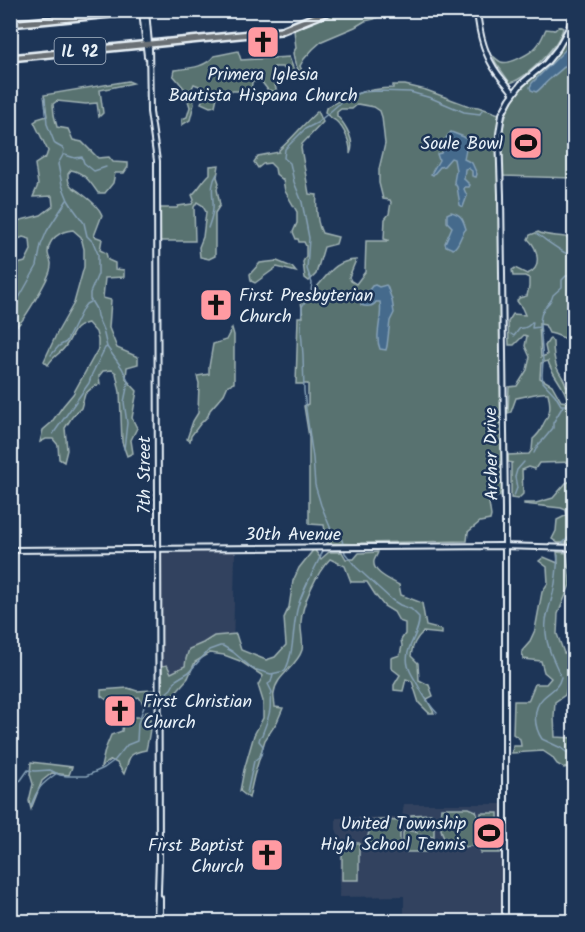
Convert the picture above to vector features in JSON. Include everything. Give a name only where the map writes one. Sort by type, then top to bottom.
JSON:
[{"type":"main road","name":"IL 92","points":[[10,24],[151,10]]},
{"type":"main road","name":"IL 92","points":[[10,58],[280,31],[332,10]]},
{"type":"street","points":[[477,10],[480,38],[486,54],[513,93]]},
{"type":"street","name":"7th Street","points":[[144,11],[150,112],[157,161],[159,921]]},
{"type":"street","name":"Archer Drive","points":[[505,921],[505,546],[499,134],[503,113],[513,93],[546,63],[558,48],[569,28],[574,12]]},
{"type":"street","name":"30th Avenue","points":[[10,550],[505,546],[574,548]]},
{"type":"shaded area","points":[[566,49],[571,52],[571,60],[538,91],[531,90],[532,83]]},
{"type":"shaded area","points":[[451,132],[464,137],[469,142],[464,159],[472,163],[477,174],[476,177],[472,176],[472,171],[465,169],[464,179],[470,185],[464,189],[467,196],[463,207],[460,205],[454,182],[456,170],[454,159],[451,158],[433,175],[431,174],[439,160],[437,154],[441,153],[446,138]]},
{"type":"shaded area","points":[[451,212],[461,218],[466,229],[453,249],[445,243],[452,227],[447,222],[447,214]]},
{"type":"shaded area","points":[[375,285],[379,287],[386,285],[392,300],[394,313],[390,321],[386,350],[380,349],[378,344],[380,302],[369,306],[361,305],[361,301]]},
{"type":"shaded area","points":[[163,551],[235,551],[233,651],[218,642],[161,695],[161,555]]},
{"type":"shaded area","points":[[404,804],[502,804],[501,918],[494,922],[404,921],[404,896],[339,897],[341,842],[336,829],[336,818],[402,817]]},
{"type":"green space","points":[[338,11],[389,11],[322,41],[300,66],[303,73],[308,76],[303,79],[293,53],[296,48],[294,30]]},
{"type":"green space","points":[[574,19],[574,178],[503,176],[502,136],[507,112],[521,89],[556,54]]},
{"type":"green space","points":[[559,26],[563,28],[549,52],[525,75],[510,83],[493,56],[500,62],[510,62],[520,58],[536,47],[546,29],[555,30]]},
{"type":"green space","points":[[238,51],[241,60],[289,57],[295,73],[291,74],[282,67],[274,67],[277,92],[268,90],[261,81],[252,82],[251,94],[244,97],[242,91],[231,91],[217,97],[215,106],[210,107],[201,103],[204,97],[202,87],[194,84],[191,90],[194,104],[190,120],[182,125],[182,119],[187,117],[190,107],[184,88],[173,75],[174,70],[196,67],[206,63],[214,56]]},
{"type":"green space","points":[[128,81],[133,83],[100,90],[103,113],[99,117],[97,103],[57,101],[53,104],[57,127],[68,129],[73,140],[82,142],[98,158],[109,157],[113,162],[128,163],[124,173],[115,173],[113,183],[105,193],[98,193],[87,178],[76,171],[71,170],[68,179],[71,186],[90,200],[101,212],[94,236],[102,239],[100,250],[106,253],[108,260],[115,263],[115,269],[124,270],[124,277],[105,278],[103,298],[111,300],[109,328],[117,348],[138,357],[138,364],[127,367],[126,379],[137,391],[132,418],[137,428],[131,440],[133,453],[127,456],[122,442],[120,392],[116,373],[112,370],[103,371],[99,376],[100,384],[85,394],[81,408],[65,428],[67,450],[64,462],[59,459],[58,445],[53,439],[40,442],[43,430],[73,394],[98,349],[96,332],[88,323],[78,327],[65,347],[48,365],[44,361],[74,303],[84,267],[84,249],[81,237],[73,230],[59,234],[52,240],[48,253],[51,264],[48,276],[26,314],[19,324],[11,329],[11,284],[14,265],[25,262],[31,250],[30,239],[23,237],[11,242],[11,228],[16,227],[17,221],[41,215],[53,206],[52,196],[33,197],[38,185],[35,164],[46,157],[48,151],[34,122],[47,116],[44,95]]},
{"type":"green space","points":[[393,85],[426,90],[499,114],[496,135],[499,198],[502,493],[489,503],[490,520],[480,522],[468,532],[467,541],[327,543],[324,525],[309,524],[309,437],[304,406],[308,404],[308,384],[296,384],[298,317],[303,317],[301,301],[332,269],[348,261],[356,260],[349,277],[356,284],[365,272],[366,241],[388,241],[384,239],[385,219],[389,214],[391,202],[383,199],[379,183],[379,169],[385,144],[380,111],[374,107],[358,104],[352,109],[341,109],[337,112],[337,116],[344,124],[351,139],[350,154],[344,132],[339,124],[325,112],[326,108],[342,99],[366,91],[393,88]]},
{"type":"green space","points":[[318,111],[323,122],[302,144],[301,148],[309,194],[317,195],[317,214],[322,233],[338,237],[336,244],[324,247],[316,274],[309,281],[305,278],[303,262],[306,256],[306,246],[304,242],[296,239],[293,232],[297,223],[297,212],[285,191],[283,180],[276,174],[275,168],[270,163],[258,168],[254,162],[258,156],[279,152]]},
{"type":"green space","points":[[219,165],[217,189],[220,205],[215,213],[215,256],[209,259],[200,257],[199,247],[203,237],[206,212],[197,202],[194,207],[195,241],[160,241],[160,208],[177,208],[192,204],[194,200],[192,195],[210,174],[210,166]]},
{"type":"green space","points":[[538,232],[574,238],[574,321],[566,333],[574,338],[574,341],[549,333],[545,325],[539,324],[541,357],[547,355],[545,346],[550,338],[553,342],[557,368],[566,386],[574,390],[574,462],[539,463],[535,469],[529,467],[522,470],[523,494],[518,499],[511,498],[512,463],[508,462],[508,455],[529,454],[532,450],[533,439],[540,431],[550,409],[548,393],[540,393],[516,398],[511,412],[508,413],[509,387],[517,386],[527,370],[530,357],[525,346],[527,336],[524,335],[514,345],[509,345],[508,322],[513,314],[525,315],[517,301],[527,296],[529,278],[513,276],[512,270],[515,268],[527,274],[535,268],[537,258],[528,239],[530,235]],"holes":[[[548,361],[564,391],[568,402],[561,401],[552,385],[540,378],[541,363]]]},
{"type":"green space","points":[[277,261],[292,267],[296,272],[277,267],[255,283],[251,281],[250,274],[260,263]]},
{"type":"green space","points":[[232,328],[234,383],[228,385],[224,394],[191,436],[190,441],[187,439],[198,413],[199,383],[197,376],[209,374],[213,344],[226,340]]},
{"type":"green space","points":[[574,480],[574,543],[558,543],[552,539],[556,531],[557,520],[567,515],[566,510],[524,503],[536,503],[553,498],[566,483]]},
{"type":"green space","points":[[314,549],[321,559],[329,552],[342,552],[346,559],[354,559],[359,553],[378,552],[374,561],[376,569],[399,585],[401,595],[422,603],[426,626],[442,630],[442,634],[423,632],[414,643],[411,656],[418,663],[419,680],[429,685],[433,696],[427,699],[434,713],[429,713],[419,703],[412,681],[406,679],[403,691],[394,690],[394,685],[400,675],[391,668],[391,658],[400,655],[405,623],[399,621],[394,612],[384,606],[367,582],[351,582],[345,566],[330,559],[315,580],[304,606],[301,622],[302,650],[276,687],[275,707],[283,708],[265,740],[249,798],[240,791],[254,735],[263,718],[263,701],[258,685],[263,676],[240,661],[210,653],[195,662],[188,678],[174,694],[163,701],[162,666],[167,665],[171,673],[185,666],[189,649],[214,636],[236,634],[241,650],[266,660],[275,657],[286,645],[284,618],[289,607],[293,581],[299,568]]},
{"type":"green space","points":[[557,552],[567,553],[570,585],[558,614],[557,634],[564,653],[574,655],[574,672],[571,673],[565,695],[555,702],[555,737],[574,738],[574,766],[564,768],[543,751],[512,753],[513,746],[521,746],[520,739],[513,734],[514,701],[528,701],[535,684],[546,684],[551,678],[544,672],[541,661],[523,659],[522,651],[535,630],[542,592],[548,583],[547,567],[539,561],[544,557],[558,563]]},
{"type":"green space","points":[[128,688],[137,691],[152,690],[151,703],[143,704],[139,697],[131,699],[119,697],[107,700],[101,696],[101,690]]},
{"type":"green space","points":[[126,709],[131,710],[134,717],[142,717],[149,711],[150,726],[146,750],[132,755],[124,774],[117,763],[111,760],[101,767],[111,735],[122,731]]},
{"type":"green space","points":[[31,762],[72,767],[69,775],[52,773],[42,781],[31,809],[29,801],[33,784],[30,774]]},
{"type":"green space","points":[[441,808],[469,808],[476,811],[478,845],[459,847],[447,841],[442,832]]},
{"type":"green space","name":"United Township High School Tennis","points":[[481,813],[498,813],[499,853],[480,853]]},
{"type":"green space","points":[[431,814],[434,818],[434,837],[420,835],[426,852],[406,852],[403,849],[403,833],[405,830],[417,832],[412,825],[411,815]]},
{"type":"green space","points":[[382,820],[400,821],[400,850],[369,848],[368,836],[371,823]]},
{"type":"green space","points":[[342,843],[359,843],[359,880],[342,880]]},
{"type":"waterway","points":[[570,49],[574,46]]},
{"type":"waterway","points":[[437,713],[412,675],[407,660],[419,617],[411,609],[392,600],[356,567],[345,553],[342,540],[330,527],[315,485],[304,391],[301,329],[302,307],[311,291],[312,283],[307,269],[309,238],[302,202],[290,163],[284,158],[285,149],[305,129],[317,123],[346,98],[362,92],[410,92],[464,112],[480,114],[482,110]]},
{"type":"waterway","points":[[45,98],[47,124],[55,144],[64,149],[58,164],[62,185],[68,200],[84,223],[87,236],[93,242],[98,254],[98,274],[90,293],[90,299],[96,309],[107,347],[127,378],[124,402],[127,423],[124,449]]},
{"type":"waterway","points":[[65,155],[75,158],[82,157],[84,163],[94,171],[106,167]]},
{"type":"waterway","points":[[208,228],[213,211],[213,183],[217,174]]},
{"type":"waterway","points":[[10,314],[37,266],[41,245],[47,231],[67,200]]},
{"type":"waterway","points":[[537,234],[570,255],[574,249]]},
{"type":"waterway","points":[[574,275],[566,276],[562,280],[562,287],[553,295],[543,310],[540,324],[543,382],[561,405],[570,405],[574,411]]},
{"type":"waterway","points":[[51,355],[66,342],[83,308],[90,302]]},
{"type":"waterway","points":[[511,334],[514,336],[520,328],[527,327],[532,322],[532,328],[540,327]]},
{"type":"waterway","points":[[53,434],[89,383],[107,347]]},
{"type":"waterway","points":[[534,453],[553,428],[553,423],[563,406]]},
{"type":"waterway","points":[[514,496],[517,488],[515,477],[517,470],[524,462]]},
{"type":"waterway","points":[[563,543],[571,535],[574,527]]},
{"type":"waterway","points":[[164,695],[176,680],[189,672],[209,650],[220,646],[233,652],[253,669],[271,674],[285,671],[298,606],[324,548],[330,528]]},
{"type":"waterway","points":[[558,555],[546,628],[550,650],[561,677],[556,687],[539,702],[535,718],[542,739],[561,748],[574,758]]},
{"type":"waterway","points":[[247,793],[254,761],[261,755],[263,746],[259,741],[269,712],[272,692],[268,684],[273,674]]},
{"type":"waterway","points":[[144,706],[153,696]]},
{"type":"waterway","points":[[10,785],[21,780],[28,770],[50,770],[60,775],[86,776],[104,768],[115,760],[127,745],[137,741],[138,723],[144,707]]},
{"type":"waterway","points":[[31,806],[41,787],[57,773]]},
{"type":"place","name":"Primera Iglesia Bautista Hispana Church","points":[[263,42]]},
{"type":"place","name":"Soule Bowl","points":[[526,143]]},
{"type":"place","name":"First Presbyterian Church","points":[[216,305]]},
{"type":"place","name":"First Christian Church","points":[[120,711]]},
{"type":"place","name":"United Township High School Tennis","points":[[489,833]]},
{"type":"place","name":"First Baptist Church","points":[[267,855]]}]
